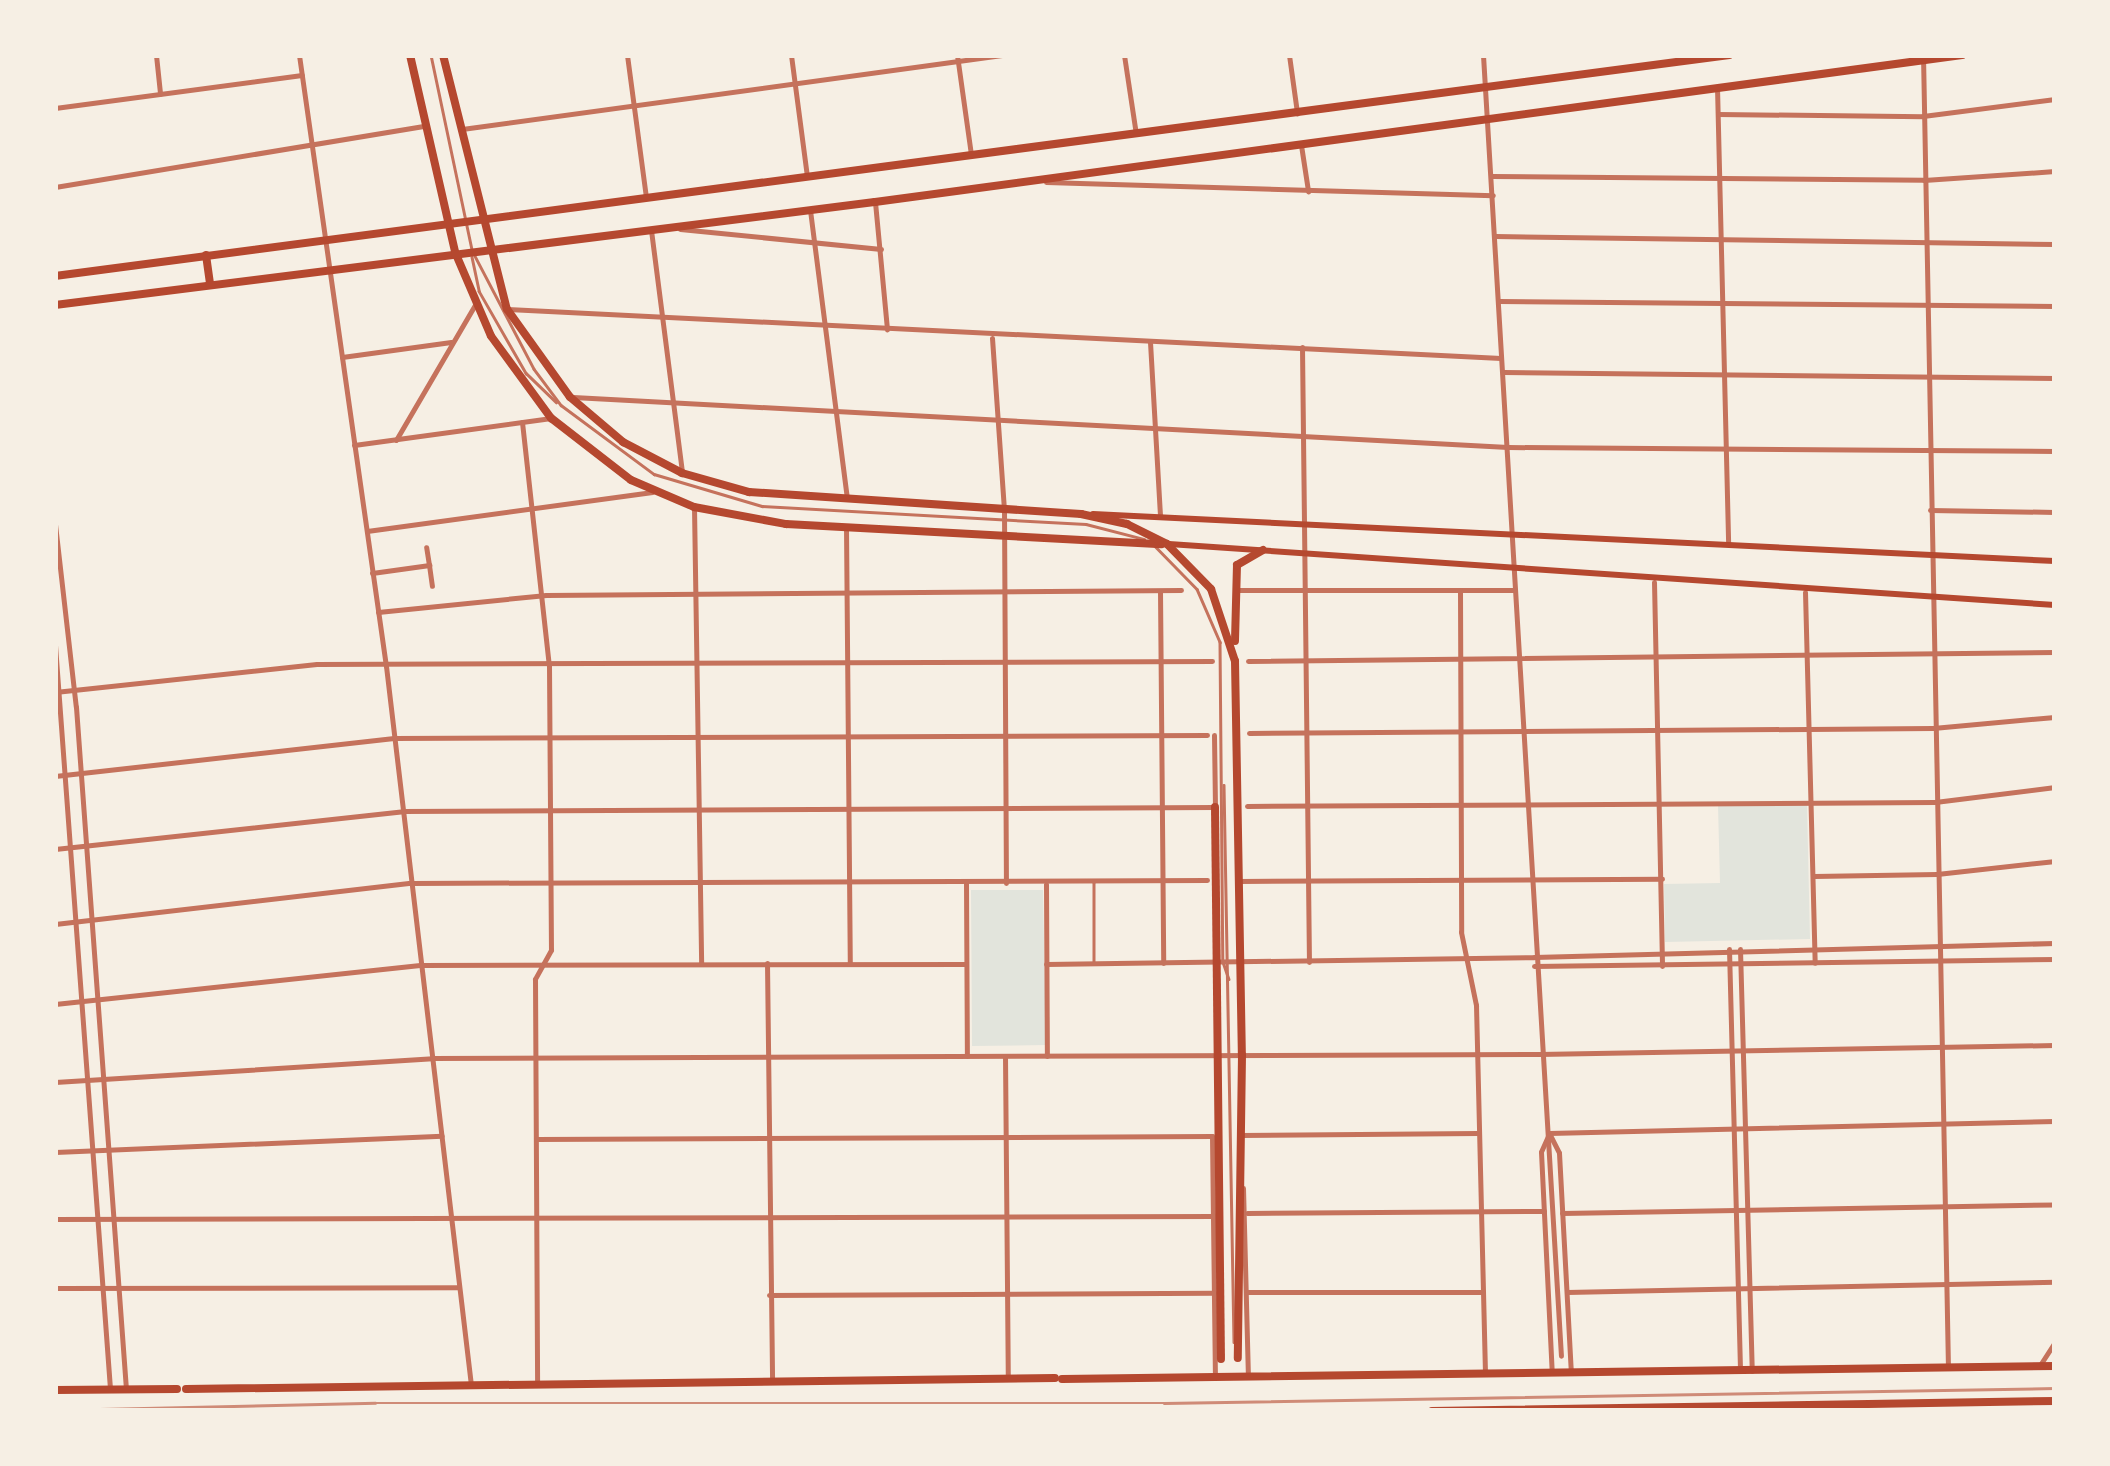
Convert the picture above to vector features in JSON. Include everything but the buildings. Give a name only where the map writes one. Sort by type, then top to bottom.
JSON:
[{"type":"main road","points":[[410,55],[447,224],[475,306],[552,418],[652,492],[694,507],[846,527],[1262,550],[1654,582],[2055,605]]},
{"type":"main road","points":[[443,55],[487,248],[508,309],[570,397],[623,442],[682,473],[749,492],[1004,510],[2055,561]]},
{"type":"main road","points":[[55,276],[1297,113],[1675,58],[1729,55]]},
{"type":"main road","points":[[55,305],[876,202],[1962,55]]},
{"type":"main road","points":[[206,256],[210,284]]},
{"type":"main road","points":[[1081,514],[1127,524],[1167,544],[1218,602],[1234,661]]},
{"type":"main road","points":[[1221,1359],[1218,1055],[1239,880],[1234,590],[1237,565],[1262,550]]},
{"type":"main road","points":[[1215,806],[1241,1134],[1238,1358]]},
{"type":"main road","points":[[55,1390],[1008,1378],[1248,1380],[2055,1366]]},
{"type":"main road","points":[[1432,1411],[1935,1407],[2055,1401]]},
{"type":"street","points":[[156,55],[160,94]]},
{"type":"street","points":[[299,55],[386,666],[471,1385]]},
{"type":"street","points":[[628,55],[646,198]]},
{"type":"street","points":[[791,55],[807,177]]},
{"type":"street","points":[[459,129],[634,102],[1002,55]]},
{"type":"street","points":[[1124,55],[1136,134]]},
{"type":"street","points":[[1289,55],[1297,113]]},
{"type":"street","points":[[1483,55],[1508,446],[1539,1054],[1549,1133],[1561,1356]]},
{"type":"street","points":[[958,58],[972,155]]},
{"type":"street","points":[[1923,58],[1948,1369]]},
{"type":"street","points":[[55,108],[302,75]]},
{"type":"street","points":[[1717,87],[1728,543]]},
{"type":"street","points":[[1718,114],[1924,116],[2055,99]]},
{"type":"street","points":[[55,187],[312,149],[425,126]]},
{"type":"street","points":[[1301,145],[1308,190]]},
{"type":"street","points":[[1492,176],[1924,180],[2055,170]]},
{"type":"street","points":[[1024,182],[1493,196]]},
{"type":"street","points":[[876,202],[888,328]]},
{"type":"street","points":[[810,210],[846,499]]},
{"type":"street","points":[[666,228],[881,249]]},
{"type":"street","points":[[652,230],[682,473]]},
{"type":"street","points":[[1495,236],[2055,244]]},
{"type":"street","points":[[1499,301],[2055,306]]},
{"type":"street","points":[[396,440],[475,306]]},
{"type":"street","points":[[508,309],[888,328],[992,338],[1302,347],[1502,358]]},
{"type":"street","points":[[992,338],[1004,510],[1006,882]]},
{"type":"street","points":[[342,357],[451,342]]},
{"type":"street","points":[[1150,342],[1160,516]]},
{"type":"street","points":[[1302,347],[1308,525],[1309,962]]},
{"type":"street","points":[[1502,372],[2055,378]]},
{"type":"street","points":[[570,397],[1508,446],[2055,452]]},
{"type":"street","points":[[354,445],[552,418]]},
{"type":"street","points":[[522,422],[546,595],[549,666],[551,950],[535,979],[537,1384]]},
{"type":"street","points":[[366,531],[652,492]]},
{"type":"street","points":[[694,507],[701,963]]},
{"type":"street","points":[[1930,510],[2055,512]]},
{"type":"street","points":[[55,524],[81,773],[126,1389]]},
{"type":"street","points":[[846,527],[850,963]]},
{"type":"street","points":[[426,547],[432,586]]},
{"type":"street","points":[[372,573],[429,565]]},
{"type":"street","points":[[1654,582],[1662,966]]},
{"type":"street","points":[[1160,590],[1163,963]]},
{"type":"street","points":[[378,612],[546,595],[1181,590]]},
{"type":"street","points":[[1234,590],[1513,590]]},
{"type":"street","points":[[1460,590],[1460,881],[1478,1054],[1486,1377]]},
{"type":"street","points":[[1805,592],[1815,964]]},
{"type":"street","points":[[55,645],[110,1390]]},
{"type":"street","points":[[1248,661],[2055,652]]},
{"type":"street","points":[[58,692],[317,664],[1212,661]]},
{"type":"street","points":[[1249,733],[1934,728],[2055,717]]},
{"type":"street","points":[[55,776],[394,738],[1210,735],[1215,806],[403,812],[55,849]]},
{"type":"street","points":[[1247,806],[1935,802],[2055,787]]},
{"type":"street","points":[[1813,876],[1937,874],[2055,861]]},
{"type":"street","points":[[1239,880],[1662,879]]},
{"type":"street","points":[[55,924],[412,883],[1206,880]]},
{"type":"street","points":[[966,883],[967,1056]]},
{"type":"street","points":[[1046,883],[1047,1056]]},
{"type":"street","points":[[1046,964],[1469,960],[1740,949],[2055,943]]},
{"type":"street","points":[[1740,949],[1752,1371]]},
{"type":"street","points":[[1729,950],[1740,1372]]},
{"type":"street","points":[[1534,966],[2055,959]]},
{"type":"street","points":[[767,963],[772,1381]]},
{"type":"street","points":[[55,1004],[421,964],[966,964]]},
{"type":"street","points":[[55,1082],[432,1058],[1539,1054],[2055,1045]]},
{"type":"street","points":[[1006,1056],[1008,1378]]},
{"type":"street","points":[[1549,1133],[2055,1121]]},
{"type":"street","points":[[1241,1134],[1479,1133]]},
{"type":"street","points":[[1549,1133],[1541,1152],[1552,1375]]},
{"type":"street","points":[[1549,1133],[1559,1153],[1571,1374]]},
{"type":"street","points":[[55,1152],[442,1136]]},
{"type":"street","points":[[536,1140],[1214,1136],[1214,1379]]},
{"type":"street","points":[[1240,1162],[1246,1213],[1248,1380]]},
{"type":"street","points":[[1562,1213],[2055,1204]]},
{"type":"street","points":[[1246,1213],[1544,1211]]},
{"type":"street","points":[[55,1219],[451,1214],[1214,1216]]},
{"type":"street","points":[[1567,1292],[2055,1282]]},
{"type":"street","points":[[55,1288],[460,1287]]},
{"type":"street","points":[[1248,1292],[1483,1292]]},
{"type":"street","points":[[768,1295],[1214,1293]]},
{"type":"street","points":[[2039,1367],[2055,1342]]},
{"type":"lane","points":[[431,55],[469,222],[478,291],[526,373],[561,405],[654,474],[734,501],[1086,524],[1152,543],[1188,576],[1215,625],[1227,962],[1237,1056],[1234,1342]]},
{"type":"lane","points":[[472,250],[486,286],[561,405]]},
{"type":"lane","points":[[1094,883],[1094,963]]},
{"type":"shaded area","points":[[1807,804],[1810,939],[1665,942],[1664,884],[1720,883],[1718,806]]},
{"type":"shaded area","points":[[971,890],[1043,890],[1046,1045],[972,1046]]},
{"type":"railway","points":[[55,1410],[375,1403],[1164,1403],[2055,1388]]}]
